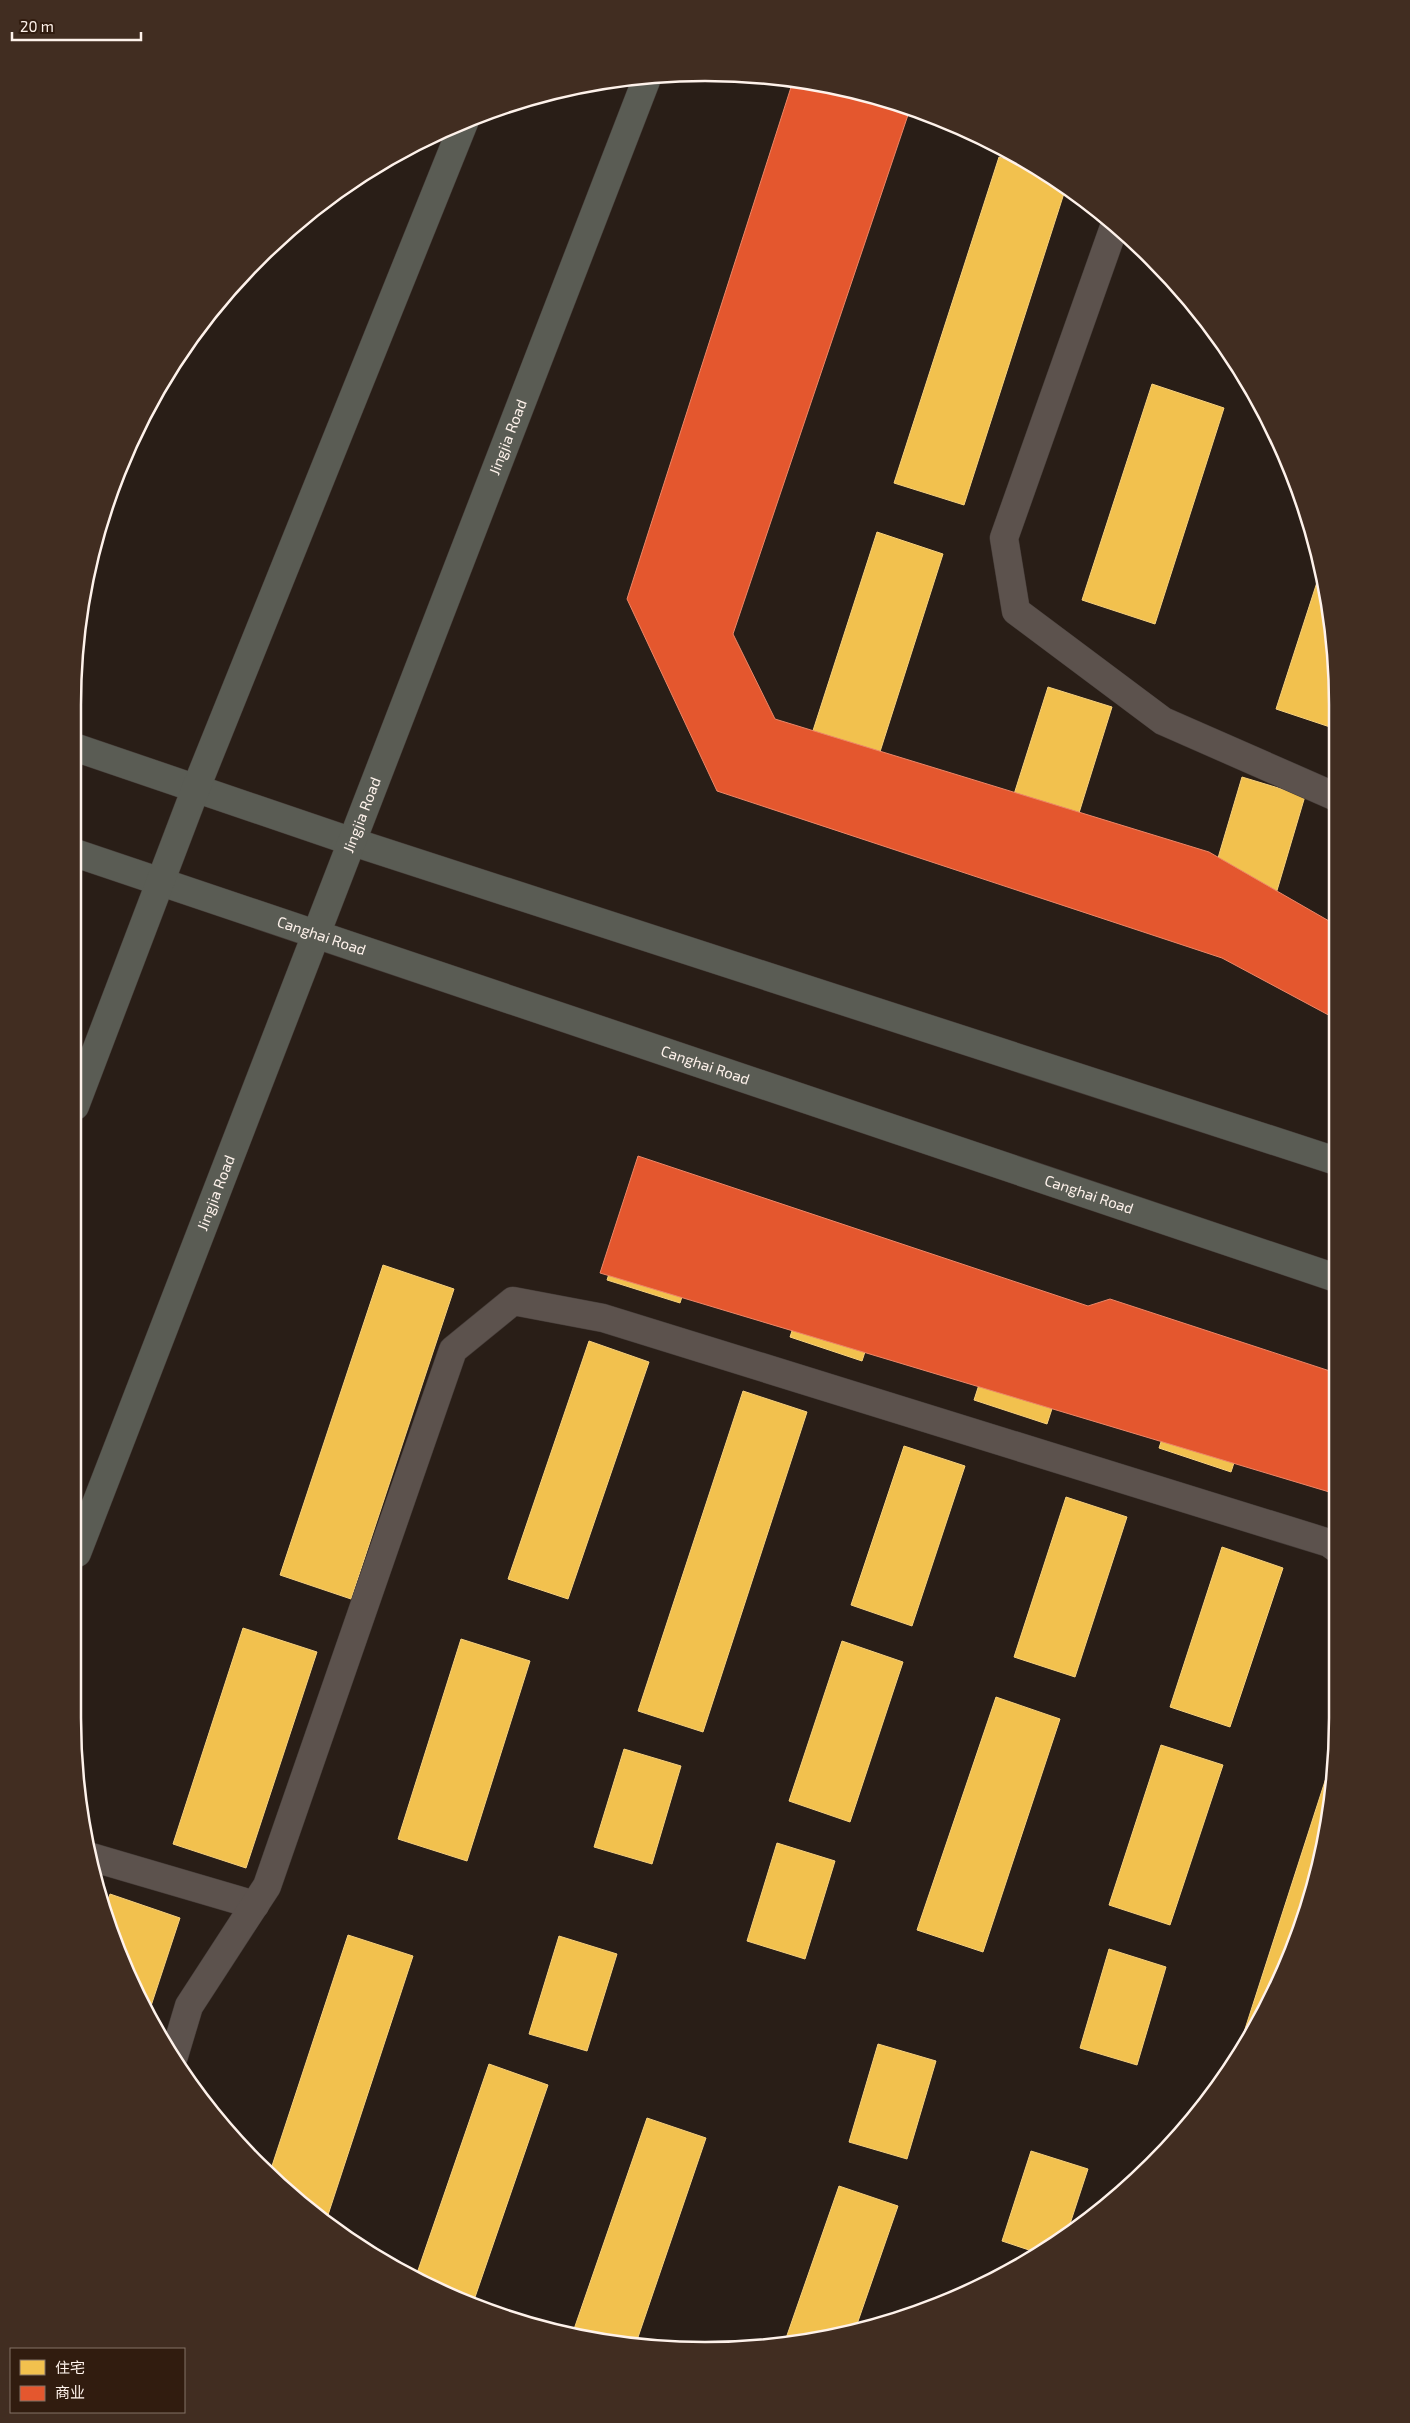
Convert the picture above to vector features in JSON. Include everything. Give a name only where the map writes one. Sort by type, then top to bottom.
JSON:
[{"type":"main road","name":"Jingjia Road","points":[[81,1543],[644,85]]},
{"type":"main road","points":[[81,1093],[196,788],[460,132]]},
{"type":"main road","points":[[81,749],[353,842],[1329,1159]]},
{"type":"main road","name":"Canghai Road","points":[[81,855],[1329,1276]]},
{"type":"lane","points":[[1112,232],[1004,538],[1016,611],[1163,720],[1329,794]]},
{"type":"lane","points":[[176,2049],[190,2006],[267,1886],[453,1350],[513,1301],[603,1318],[1329,1543]]},
{"type":"lane","points":[[98,1859],[255,1905]]},
{"type":"building: 住宅","points":[[801,89],[827,93],[860,101],[844,154],[786,136]]},
{"type":"building: 住宅","points":[[999,157],[1006,159],[1064,194],[964,505],[894,483]]},
{"type":"building: 住宅","points":[[769,175],[836,197],[757,446],[764,447],[708,622],[639,600],[693,429],[688,428]]},
{"type":"building: 住宅","points":[[1152,384],[1224,408],[1155,624],[1082,600]]},
{"type":"building: 住宅","points":[[877,532],[943,554],[857,824],[790,802]]},
{"type":"building: 住宅","points":[[1317,583],[1327,664],[1329,727],[1276,709]]},
{"type":"building: 住宅","points":[[1048,687],[1112,707],[1055,890],[990,870]]},
{"type":"building: 住宅","points":[[1242,777],[1305,796],[1257,958],[1194,939]]},
{"type":"building: 住宅","points":[[644,1165],[716,1189],[680,1303],[607,1280]]},
{"type":"building: 住宅","points":[[827,1223],[899,1247],[862,1361],[790,1337]]},
{"type":"building: 住宅","points":[[383,1265],[454,1289],[351,1599],[280,1575]]},
{"type":"building: 住宅","points":[[1011,1286],[1084,1310],[1047,1424],[974,1400]]},
{"type":"building: 住宅","points":[[1196,1334],[1268,1358],[1231,1472],[1159,1448]]},
{"type":"building: 住宅","points":[[589,1341],[649,1362],[568,1599],[508,1579]]},
{"type":"building: 住宅","points":[[743,1391],[807,1412],[703,1732],[638,1711]]},
{"type":"building: 住宅","points":[[904,1446],[965,1466],[912,1626],[851,1605]]},
{"type":"building: 住宅","points":[[1066,1497],[1127,1517],[1075,1677],[1014,1657]]},
{"type":"building: 住宅","points":[[1222,1547],[1283,1568],[1230,1727],[1170,1707]]},
{"type":"building: 住宅","points":[[243,1628],[317,1652],[246,1868],[173,1844]]},
{"type":"building: 住宅","points":[[461,1639],[530,1661],[467,1861],[398,1839]]},
{"type":"building: 住宅","points":[[842,1641],[903,1662],[850,1822],[789,1801]]},
{"type":"building: 住宅","points":[[996,1697],[1060,1719],[983,1952],[917,1930]]},
{"type":"building: 住宅","points":[[1161,1745],[1223,1765],[1170,1925],[1109,1905]]},
{"type":"building: 住宅","points":[[624,1749],[681,1766],[652,1864],[594,1847]]},
{"type":"building: 住宅","points":[[1325,1782],[1317,1840],[1296,1918],[1281,1957],[1244,2031]]},
{"type":"building: 住宅","points":[[777,1843],[835,1861],[805,1959],[747,1941]]},
{"type":"building: 住宅","points":[[110,1894],[180,1918],[151,2004],[129,1957],[108,1898]]},
{"type":"building: 住宅","points":[[348,1935],[413,1956],[328,2215],[272,2166]]},
{"type":"building: 住宅","points":[[559,1936],[617,1954],[587,2051],[529,2034]]},
{"type":"building: 住宅","points":[[1109,1949],[1166,1967],[1137,2065],[1080,2048]]},
{"type":"building: 住宅","points":[[878,2044],[936,2061],[907,2159],[849,2142]]},
{"type":"building: 住宅","points":[[489,2064],[548,2085],[475,2297],[418,2271]]},
{"type":"building: 住宅","points":[[647,2118],[706,2138],[638,2337],[574,2328]]},
{"type":"building: 住宅","points":[[1031,2151],[1088,2169],[1070,2224],[1030,2250],[1002,2241]]},
{"type":"building: 住宅","points":[[839,2186],[898,2206],[858,2322],[827,2330],[787,2336]]},
{"type":"building: 商业","points":[[791,88],[827,93],[908,115],[733,634],[775,719],[1209,852],[1329,921],[1329,1015],[1222,958],[717,791],[627,599]]},
{"type":"building: 商业","points":[[638,1156],[1088,1306],[1110,1299],[1329,1371],[1329,1492],[600,1273]]}]
